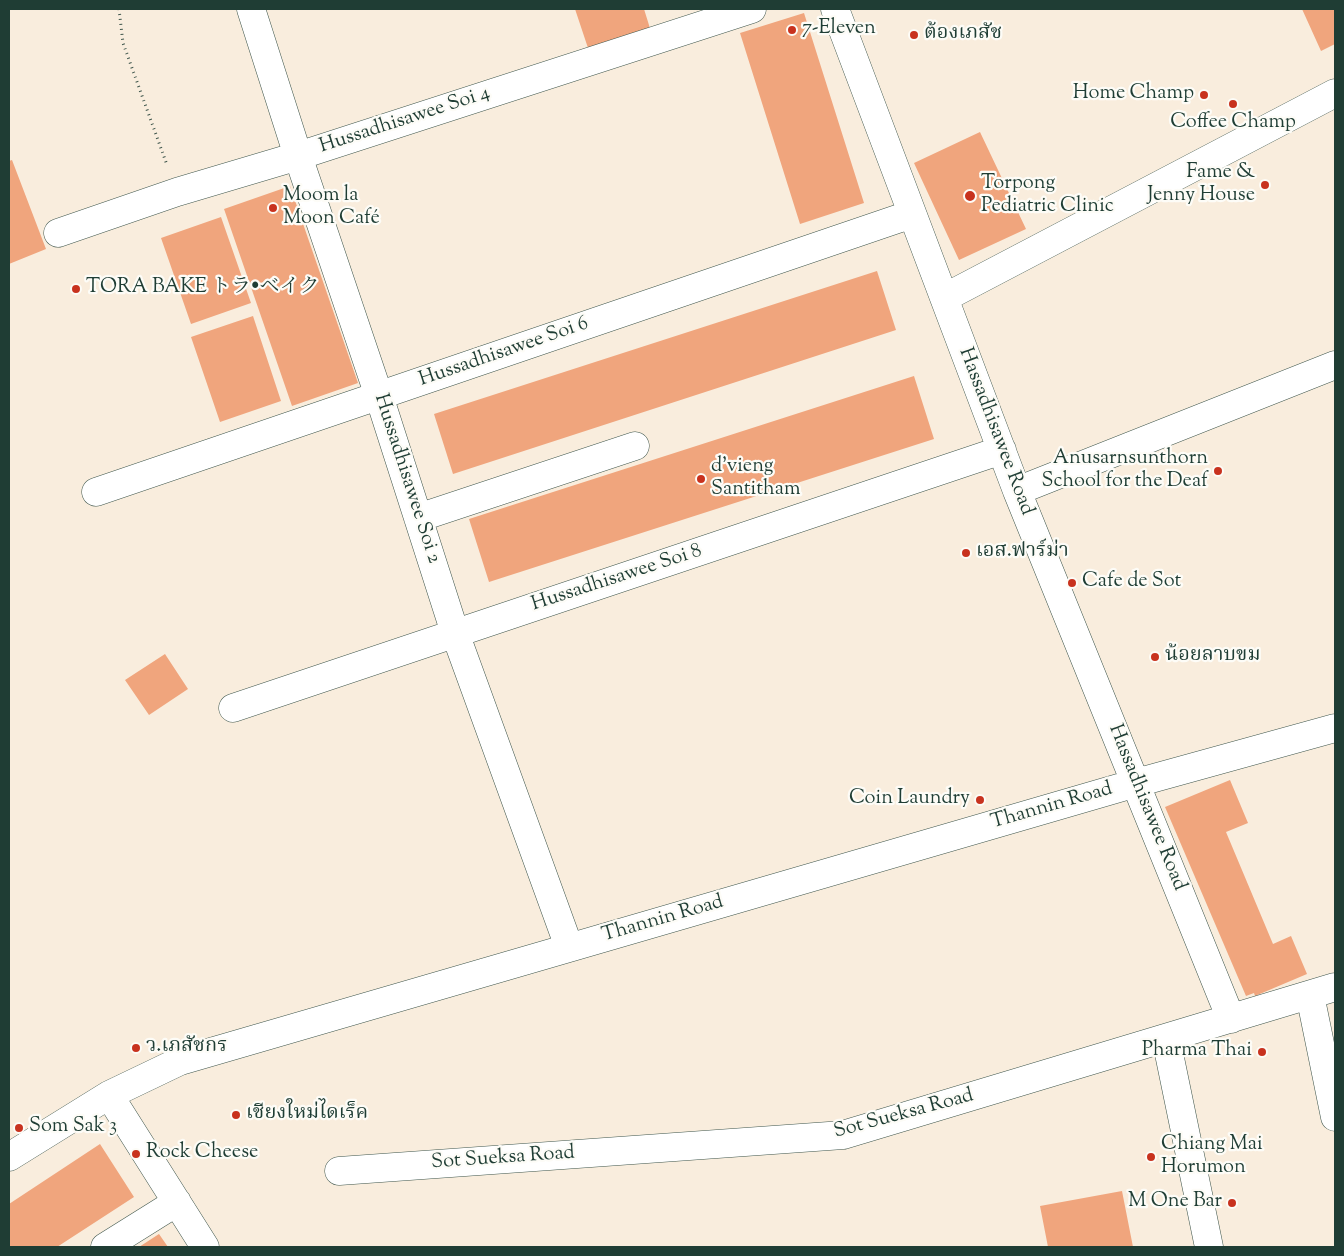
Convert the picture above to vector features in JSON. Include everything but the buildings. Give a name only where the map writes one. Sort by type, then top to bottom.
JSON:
[{"type":"street","name":"Hussadhisawee Soi 2","points":[[250,9],[380,396],[455,633],[569,948]]},
{"type":"street","name":"Hussadhisawee Soi 4","points":[[58,233],[177,192],[298,156],[752,9]]},
{"type":"street","name":"Hassadhisawee Road","points":[[835,9],[1017,491],[1231,1018]]},
{"type":"street","points":[[944,298],[1335,93]]},
{"type":"street","name":"Hussadhisawee Soi 6","points":[[96,492],[912,214]]},
{"type":"street","points":[[1017,491],[1335,365]]},
{"type":"street","points":[[418,518],[635,446]]},
{"type":"street","name":"Hussadhisawee Soi 8","points":[[233,708],[1002,450]]},
{"type":"street","name":"Thannin Road","points":[[9,1157],[109,1095],[180,1061],[1136,783],[1335,728]]},
{"type":"street","points":[[1323,991],[1335,1117]]},
{"type":"street","name":"Sot Sueksa Road","points":[[339,1171],[843,1135],[1323,991]]},
{"type":"street","points":[[1166,1039],[1209,1247]]},
{"type":"street","points":[[109,1095],[205,1247]]},
{"type":"street","points":[[105,1247],[177,1202]]},
{"type":"path","points":[[120,9],[123,43],[177,192]]},
{"type":"place","name":"7-Eleven","points":[[792,30]]},
{"type":"place","name":"ต้องเภสัช","points":[[914,35]]},
{"type":"place","name":"Home Champ","points":[[1204,95]]},
{"type":"place","name":"Coffee Champ","points":[[1233,104]]},
{"type":"place","name":"Fame & Jenny House","points":[[1265,185]]},
{"type":"place","name":"Torpong Pediatric Clinic","points":[[970,196]]},
{"type":"place","name":"Moom la Moon Café","points":[[273,208]]},
{"type":"place","name":"TORA BAKE トラ•ベイク","points":[[76,289]]},
{"type":"place","name":"Anusarnsunthorn School for the Deaf","points":[[1218,471]]},
{"type":"place","name":"d'vieng Santitham","points":[[701,479]]},
{"type":"place","name":"เอส.ฟาร์ม่า","points":[[966,553]]},
{"type":"place","name":"Cafe de Sot","points":[[1072,583]]},
{"type":"place","name":"น้อยลาบขม","points":[[1155,657]]},
{"type":"place","name":"Coin Laundry","points":[[980,800]]},
{"type":"place","name":"ว.เภสัชกร","points":[[136,1048]]},
{"type":"place","name":"Pharma Thai","points":[[1262,1052]]},
{"type":"place","name":"เชียงใหม่ไดเร็ค","points":[[236,1115]]},
{"type":"place","name":"Som Sak 3","points":[[19,1128]]},
{"type":"place","name":"Rock Cheese","points":[[136,1154]]},
{"type":"place","name":"Chiang Mai Horumon","points":[[1151,1157]]},
{"type":"place","name":"M One Bar","points":[[1232,1203]]}]
